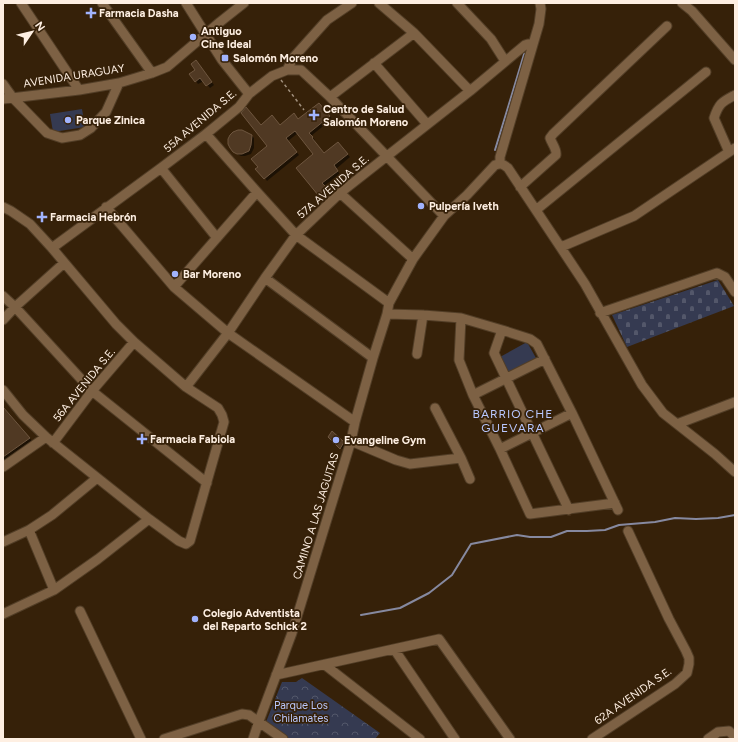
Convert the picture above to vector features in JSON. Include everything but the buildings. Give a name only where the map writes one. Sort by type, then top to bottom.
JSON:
[{"type":"street","points":[[21,3],[79,90]]},
{"type":"street","points":[[102,3],[152,74]]},
{"type":"street","points":[[186,3],[222,60],[249,94]]},
{"type":"street","name":"AVENIDA URAGUAY","points":[[3,99],[79,90],[120,83],[152,74],[167,67],[244,3]]},
{"type":"street","points":[[352,3],[327,20],[293,58],[287,70],[302,70],[330,97],[444,216]]},
{"type":"street","points":[[380,3],[414,33],[470,91]]},
{"type":"street","points":[[457,3],[491,39],[506,61]]},
{"type":"street","points":[[540,3],[541,9],[539,24],[500,157],[500,164],[508,168],[561,247],[585,284],[642,385],[663,413],[716,454],[735,472]]},
{"type":"street","points":[[682,3],[692,11],[735,60]]},
{"type":"street","points":[[520,187],[556,155],[550,138],[553,134],[667,26]]},
{"type":"street","points":[[330,97],[414,33]]},
{"type":"street","name":"57A AVENIDA S.E.","points":[[186,387],[228,333],[296,235],[340,194],[470,91],[525,45],[533,44]]},
{"type":"street","points":[[374,63],[427,124]]},
{"type":"street","name":"55A AVENIDA S.E.","points":[[52,248],[206,134],[239,107],[249,94],[272,76],[287,70]]},
{"type":"street","points":[[536,210],[706,72]]},
{"type":"street","points":[[3,84],[13,98],[47,133],[62,138],[80,135],[91,128],[106,112],[120,83]]},
{"type":"street","points":[[561,247],[634,216],[732,150],[714,118],[718,106],[735,95]]},
{"type":"street","points":[[206,134],[296,235],[390,303]]},
{"type":"street","name":"CAMINO A LAS JAGUITAS","points":[[253,739],[292,633],[351,441],[372,358],[390,303],[414,259],[444,216],[467,195],[490,169],[495,165],[500,164]]},
{"type":"street","points":[[161,168],[217,238]]},
{"type":"street","points":[[174,287],[257,192]]},
{"type":"street","points":[[340,194],[414,259]]},
{"type":"street","points":[[3,207],[30,224],[116,324],[134,342],[186,387],[218,408],[222,414],[224,422],[190,541],[186,544],[179,540],[149,519],[97,478],[50,440],[23,414],[3,390]]},
{"type":"street","points":[[106,207],[174,287],[228,333],[355,422]]},
{"type":"street","points":[[3,320],[15,307],[64,263]]},
{"type":"street","points":[[600,313],[717,273],[724,277],[735,292]]},
{"type":"street","points":[[265,278],[372,358]]},
{"type":"street","points":[[3,296],[15,307],[92,391],[207,483]]},
{"type":"street","points":[[387,314],[461,318],[530,339],[537,344],[617,507],[530,514],[500,448],[473,395],[458,358],[461,318]]},
{"type":"street","points":[[417,354],[423,315]]},
{"type":"street","points":[[502,330],[494,353],[569,510]]},
{"type":"street","name":"56A AVENIDA S.E.","points":[[3,467],[50,440],[134,342]]},
{"type":"street","points":[[473,395],[545,360]]},
{"type":"street","points":[[677,424],[735,402]]},
{"type":"street","points":[[435,408],[461,458],[470,479]]},
{"type":"street","points":[[500,448],[572,413]]},
{"type":"street","points":[[351,441],[396,460],[410,464],[461,458]]},
{"type":"street","points":[[3,542],[29,530],[52,515],[97,478]]},
{"type":"street","points":[[3,614],[54,590],[98,559],[149,519]]},
{"type":"street","points":[[29,530],[54,590]]},
{"type":"street","name":"62A AVENIDA S.E.","points":[[592,739],[675,684],[687,673],[689,664],[689,658],[686,651],[628,531]]},
{"type":"street","points":[[80,611],[141,739]]},
{"type":"street","points":[[276,675],[439,639],[510,739]]},
{"type":"street","points":[[394,649],[455,739]]},
{"type":"street","points":[[325,664],[420,739]]},
{"type":"street","points":[[164,739],[242,714],[249,715],[259,721],[283,739]]},
{"type":"street","points":[[708,739],[718,732],[732,734]]},
{"type":"path","points":[[276,74],[304,110]]},
{"type":"green space","name":"Parque Zinica","points":[[82,109],[85,127],[53,132],[50,114]]},
{"type":"green space","points":[[718,280],[734,306],[627,347],[612,315]]},
{"type":"green space","points":[[527,342],[536,358],[508,373],[500,357]]},
{"type":"green space","name":"Parque Los Chilamates","points":[[302,678],[380,733],[375,739],[286,739],[266,722],[282,682],[296,682]]},
{"type":"waterway","points":[[495,150],[525,51]]},
{"type":"waterway","points":[[361,615],[400,608],[429,593],[452,575],[471,544],[517,535],[530,537],[551,537],[567,531],[605,530],[619,525],[655,522],[675,518],[718,518],[735,515]]},
{"type":"place","name":"Farmacia Dasha","points":[[91,13]]},
{"type":"place","name":"Antiguo Cine Ideal","points":[[193,37]]},
{"type":"place","name":"Salomón Moreno","points":[[225,58]]},
{"type":"place","name":"Centro de Salud Salomón Moreno","points":[[314,115]]},
{"type":"place","name":"Parque Zinica","points":[[68,120]]},
{"type":"place","name":"Pulpería Iveth","points":[[421,206]]},
{"type":"place","name":"Farmacia Hebrón","points":[[42,217]]},
{"type":"place","name":"Bar Moreno","points":[[175,274]]},
{"type":"place","name":"Farmacia Fabiola","points":[[142,439]]},
{"type":"place","name":"Evangeline Gym","points":[[336,440]]},
{"type":"place","name":"Colegio Adventista del Reparto Schick 2","points":[[195,619]]},
{"type":"district","name":"BARRIO CHE GUEVARA","points":[[513,421]]}]
